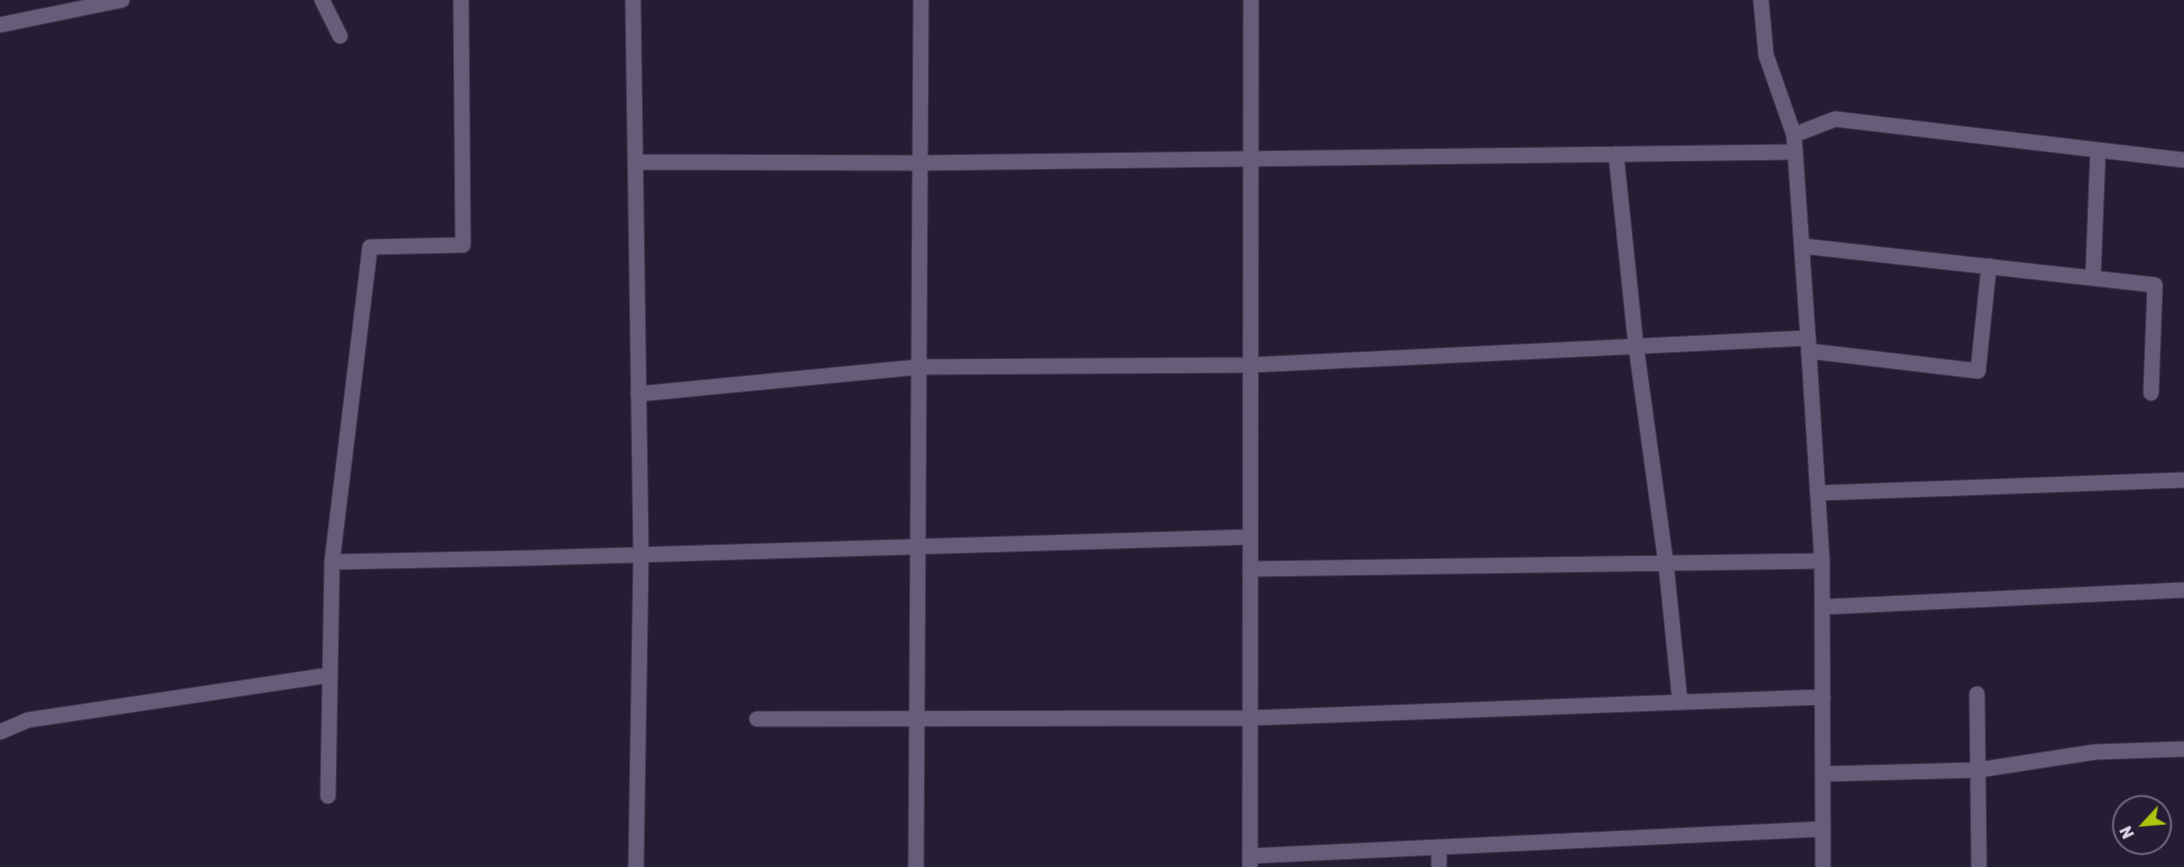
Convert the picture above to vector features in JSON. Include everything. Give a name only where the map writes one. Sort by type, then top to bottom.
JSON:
[{"type":"street","points":[[0,25],[122,0]]},
{"type":"street","points":[[322,0],[340,36]]},
{"type":"street","points":[[328,796],[333,562],[370,247],[463,245],[461,0]]},
{"type":"street","points":[[633,0],[640,555],[636,867]]},
{"type":"street","points":[[916,867],[921,0]]},
{"type":"street","points":[[1251,0],[1250,861],[1439,847],[1823,829]]},
{"type":"street","points":[[1761,0],[1766,55],[1794,135],[1802,246],[1822,561],[1823,867]]},
{"type":"street","points":[[1794,135],[1835,119],[2184,160]]},
{"type":"street","points":[[2093,278],[2098,150]]},
{"type":"street","points":[[635,162],[920,163],[1795,152]]},
{"type":"street","points":[[1616,154],[1636,346],[1666,564],[1680,702]]},
{"type":"street","points":[[1802,246],[2155,285],[2151,393]]},
{"type":"street","points":[[638,394],[919,367],[1251,365],[1636,346],[1809,344],[1978,371],[1989,267]]},
{"type":"street","points":[[1818,493],[2184,480]]},
{"type":"street","points":[[333,562],[1250,537]]},
{"type":"street","points":[[1250,569],[1822,561]]},
{"type":"street","points":[[1822,608],[2184,590]]},
{"type":"street","points":[[0,732],[28,720],[330,675]]},
{"type":"street","points":[[1977,694],[1979,867]]},
{"type":"street","points":[[757,719],[1250,718],[1823,697]]},
{"type":"street","points":[[1823,774],[1978,770],[2095,753],[2184,749]]},
{"type":"street","points":[[1439,847],[1439,867]]}]
